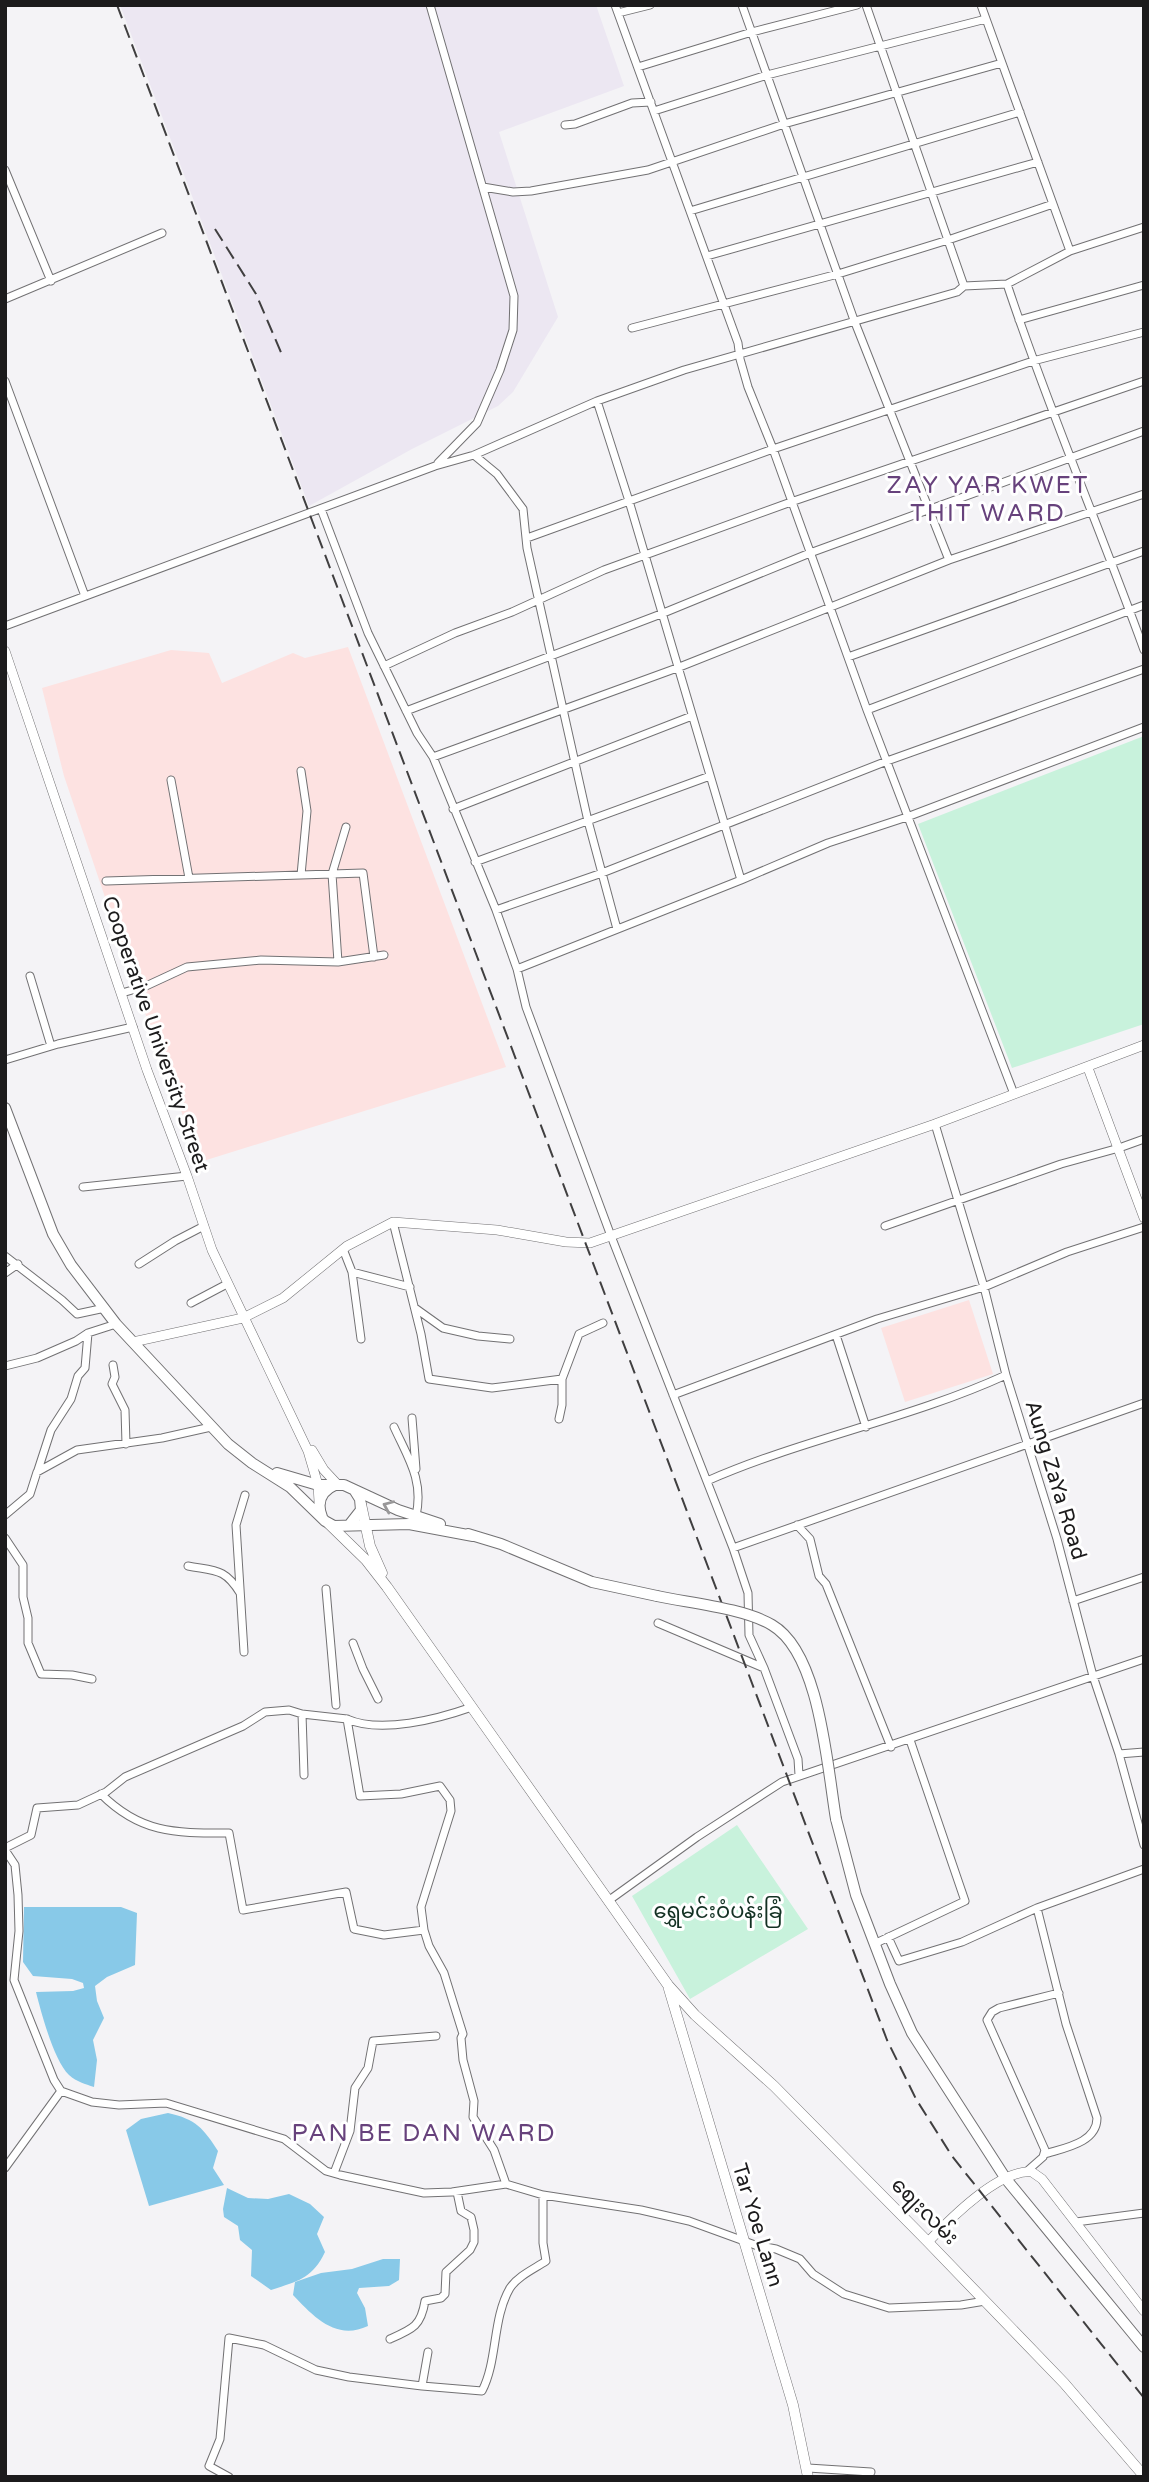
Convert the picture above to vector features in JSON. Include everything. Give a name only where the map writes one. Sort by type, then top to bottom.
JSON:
[{"type":"highway","points":[[5,1108],[52,1234],[71,1265],[116,1324],[211,1427],[252,1463],[290,1487],[325,1520],[340,1527],[350,1524],[409,1524],[473,1536]]},
{"type":"highway","points":[[252,1463],[285,1477],[318,1485],[350,1488],[415,1516],[500,1544],[592,1582],[750,1616],[772,1625],[792,1642],[815,1693],[836,1818],[856,1895],[912,2033],[1006,2179],[1144,2347]]},
{"type":"highway","points":[[325,1520],[319,1502],[328,1489],[338,1485]]},
{"type":"highway","points":[[350,1488],[358,1494],[361,1504],[359,1516],[350,1524]]},
{"type":"main road","points":[[361,1504],[373,1555],[387,1587]]},
{"type":"main road","points":[[325,1520],[359,1553],[387,1587],[668,1985]]},
{"type":"main road","name":"Tar Yoe Lann","points":[[668,1985],[793,2406],[808,2473]]},
{"type":"main road","name":"စျေးလမ်း","points":[[668,1985],[695,2015],[774,2086],[928,2242],[1064,2383],[1144,2476]]},
{"type":"street","points":[[430,5],[513,296],[513,330],[500,370],[477,423],[435,466]]},
{"type":"street","points":[[650,5],[617,9],[738,343],[748,387],[907,817],[1014,1094]]},
{"type":"street","points":[[742,5],[854,320],[949,560]]},
{"type":"street","points":[[638,67],[752,32],[857,5]]},
{"type":"street","points":[[866,5],[964,286]]},
{"type":"street","points":[[981,5],[1070,251]]},
{"type":"street","points":[[654,111],[767,75],[986,19]]},
{"type":"street","points":[[483,187],[513,192],[566,186],[648,170],[784,124],[1002,63]]},
{"type":"street","points":[[565,125],[575,124],[632,103],[651,102]]},
{"type":"street","points":[[690,211],[1020,112]]},
{"type":"street","points":[[707,256],[1038,162]]},
{"type":"street","points":[[5,170],[51,281]]},
{"type":"street","points":[[632,328],[838,274],[1053,204]]},
{"type":"street","points":[[5,626],[435,466],[474,455],[597,401],[684,370],[957,292],[964,286],[1007,284],[1070,251],[1144,227]]},
{"type":"street","points":[[5,299],[162,233]]},
{"type":"street","points":[[1007,284],[1033,361],[1094,512],[1144,650]]},
{"type":"street","points":[[1019,320],[1144,285]]},
{"type":"street","points":[[527,538],[773,449],[1033,361],[1144,331]]},
{"type":"street","points":[[5,381],[85,596]]},
{"type":"street","points":[[384,666],[455,633],[644,555],[1053,411],[1144,382]]},
{"type":"street","points":[[597,401],[741,880]]},
{"type":"street","points":[[406,711],[661,614],[810,553],[1144,431]]},
{"type":"street","points":[[474,455],[497,474],[523,509],[527,548],[574,762],[617,929]]},
{"type":"street","points":[[433,757],[677,668],[949,560],[1144,494]]},
{"type":"street","points":[[321,509],[368,633],[406,711],[433,757],[496,910],[517,969],[526,1007],[611,1236],[733,1548],[748,1592],[750,1635],[798,1759],[799,1775]]},
{"type":"street","points":[[848,657],[1144,551]]},
{"type":"street","points":[[867,710],[1144,605]]},
{"type":"street","name":"Cooperative University Street","points":[[5,651],[204,1226],[227,1284],[308,1451],[318,1485],[319,1502]]},
{"type":"street","points":[[496,910],[602,873],[887,761],[1144,669]]},
{"type":"street","points":[[453,809],[692,716]]},
{"type":"street","points":[[517,969],[828,843],[907,817],[1144,727]]},
{"type":"street","points":[[301,771],[307,811],[301,875]]},
{"type":"street","points":[[475,862],[710,776]]},
{"type":"street","points":[[172,780],[189,878]]},
{"type":"street","points":[[338,962],[332,874],[346,827]]},
{"type":"street","points":[[106,881],[363,873],[374,957]]},
{"type":"street","points":[[122,993],[146,986],[187,967],[261,960],[338,962],[384,955]]},
{"type":"street","points":[[30,976],[51,1046]]},
{"type":"street","points":[[5,1060],[133,1027]]},
{"type":"street","points":[[133,1342],[243,1318],[283,1298],[343,1249],[393,1222],[497,1230],[586,1244],[935,1124],[1144,1045]]},
{"type":"street","points":[[1088,1068],[1144,1218]]},
{"type":"street","name":"Aung ZaYa Road","points":[[935,1124],[1144,1845]]},
{"type":"street","points":[[885,1226],[1060,1164],[1144,1139]]},
{"type":"street","points":[[83,1187],[187,1177]]},
{"type":"street","points":[[393,1222],[415,1307],[427,1376],[432,1381],[492,1388],[562,1379]]},
{"type":"street","points":[[139,1264],[204,1226]]},
{"type":"street","points":[[673,1395],[877,1319],[984,1287],[1067,1252],[1144,1227]]},
{"type":"street","points":[[343,1249],[352,1272],[361,1339]]},
{"type":"street","points":[[5,1256],[76,1314],[106,1308]]},
{"type":"street","points":[[5,1273],[18,1264]]},
{"type":"street","points":[[352,1272],[410,1287]]},
{"type":"street","points":[[191,1303],[227,1284]]},
{"type":"street","points":[[415,1307],[443,1328],[478,1336],[510,1339]]},
{"type":"street","points":[[559,1419],[562,1379],[579,1334],[603,1323]]},
{"type":"street","points":[[5,1366],[37,1358],[76,1341],[88,1332],[116,1324]]},
{"type":"street","points":[[5,1515],[30,1494],[51,1430],[71,1399],[79,1376],[85,1368],[88,1332]]},
{"type":"street","points":[[836,1335],[866,1427]]},
{"type":"street","points":[[113,1365],[115,1377],[112,1384],[125,1410],[126,1444]]},
{"type":"street","points":[[707,1481],[866,1427],[1006,1375]]},
{"type":"street","points":[[733,1548],[1144,1403]]},
{"type":"street","points":[[412,1418],[419,1499],[415,1516]]},
{"type":"street","name":"Cooperative University Street","points":[[294,1420],[324,1470],[338,1485]]},
{"type":"street","points":[[37,1472],[77,1450],[126,1444],[211,1427]]},
{"type":"street","points":[[394,1427],[417,1477]]},
{"type":"street","points":[[244,1652],[236,1525],[245,1495]]},
{"type":"street","points":[[797,1525],[810,1539],[820,1576],[826,1584],[891,1747]]},
{"type":"street","points":[[5,1538],[23,1565],[28,1643],[41,1674],[92,1679]]},
{"type":"street","points":[[188,1566],[223,1572],[232,1580],[240,1594]]},
{"type":"street","points":[[1073,1601],[1144,1577]]},
{"type":"street","points":[[326,1589],[336,1705]]},
{"type":"street","points":[[658,1623],[764,1668]]},
{"type":"street","points":[[353,1643],[378,1699]]},
{"type":"street","points":[[608,1901],[697,1837],[782,1782],[1144,1659]]},
{"type":"street","points":[[472,1707],[418,1721],[357,1723],[289,1710],[265,1713],[243,1726],[125,1777],[101,1794],[78,1805],[37,1808],[31,1835],[5,1849],[15,1865],[18,1895],[19,1931],[14,1980],[54,2080],[61,2091],[92,2102],[119,2105],[166,2103],[199,2112],[284,2139],[326,2171],[424,2193],[457,2192],[506,2183],[543,2195],[641,2210],[689,2221],[800,2259],[825,2284],[873,2304],[903,2308],[985,2301]]},
{"type":"street","points":[[302,1714],[304,1775]]},
{"type":"street","points":[[347,1719],[360,1796],[401,1794],[440,1786],[450,1800],[451,1811],[421,1907],[424,1930],[429,1946],[444,1973],[463,2034],[463,2060],[474,2101],[473,2117],[494,2150],[506,2183]]},
{"type":"street","points":[[874,1944],[965,1900],[910,1740]]},
{"type":"street","points":[[1119,1754],[1144,1752]]},
{"type":"street","points":[[101,1794],[116,1809],[150,1827],[176,1832],[229,1833],[243,1910],[346,1892],[354,1929],[384,1935],[424,1930]]},
{"type":"street","points":[[1134,1808],[1144,1807]]},
{"type":"street","points":[[888,1937],[899,1961],[962,1942],[1037,1908],[1144,1869]]},
{"type":"street","points":[[928,2242],[959,2210],[1006,2179],[1026,2172],[1045,2154],[1085,2140],[1097,2125],[1066,2024],[1037,1908]]},
{"type":"street","points":[[1045,2154],[1043,2144],[987,2020],[992,2012],[999,2008],[1059,1993]]},
{"type":"street","points":[[334,2173],[349,2131],[355,2088],[368,2068],[373,2041],[436,2036]]},
{"type":"street","points":[[5,2168],[61,2091]]},
{"type":"street","points":[[1026,2172],[1038,2174],[1144,2311]]},
{"type":"street","points":[[390,2339],[418,2324],[424,2316],[425,2301],[440,2298],[445,2294],[446,2272],[471,2250],[474,2230],[471,2217],[461,2211],[457,2192]]},
{"type":"street","points":[[229,2477],[209,2466],[220,2439],[229,2338],[264,2345],[316,2370],[349,2377],[482,2391],[510,2288],[520,2277],[546,2261],[543,2243],[543,2195]]},
{"type":"street","points":[[1076,2222],[1144,2213]]},
{"type":"street","points":[[422,2386],[428,2353]]},
{"type":"street","points":[[808,2473],[871,2472]]},
{"type":"shaded area","points":[[120,5],[596,5],[624,86],[499,132],[558,317],[513,392],[498,406],[412,449],[309,506]]},
{"type":"shaded area","points":[[348,647],[506,1067],[200,1162],[133,980],[64,776],[42,688],[171,650],[209,653],[222,683],[293,653],[305,658]]},
{"type":"shaded area","points":[[969,1300],[993,1374],[905,1402],[881,1328]]},
{"type":"green space","points":[[1144,736],[1144,1024],[1012,1068],[918,824]]},
{"type":"green space","name":"ရွှေမင်းဝံပန်းခြံ","points":[[737,1825],[808,1929],[690,1999],[632,1896]]},
{"type":"water","points":[[24,1907],[121,1907],[137,1913],[135,1965],[107,1977],[95,1986],[97,2001],[104,2018],[93,2040],[97,2060],[94,2087],[75,2079],[63,2068],[49,2036],[36,1992],[73,1991],[84,1988],[83,1983],[72,1979],[33,1976],[23,1962]]},
{"type":"water","points":[[168,2113],[192,2122],[208,2137],[218,2151],[213,2168],[224,2185],[149,2206],[126,2130],[141,2119]]},
{"type":"water","points":[[227,2188],[248,2198],[268,2199],[289,2194],[310,2204],[324,2217],[317,2234],[325,2252],[315,2268],[297,2281],[271,2290],[251,2276],[252,2250],[240,2240],[238,2226],[224,2217]]},
{"type":"water","points":[[383,2259],[400,2259],[399,2280],[389,2286],[359,2288],[357,2293],[365,2308],[368,2326],[346,2331],[336,2329],[309,2311],[293,2295],[295,2282],[321,2273],[352,2269]]},
{"type":"railway","points":[[117,5],[887,2040],[916,2099],[952,2156],[1144,2398]]},
{"type":"railway","points":[[215,229],[256,294],[283,357]]},
{"type":"district","name":"ZAY YAR KWET THIT WARD","points":[[988,499]]},
{"type":"district","name":"PAN BE DAN WARD","points":[[424,2133]]}]
